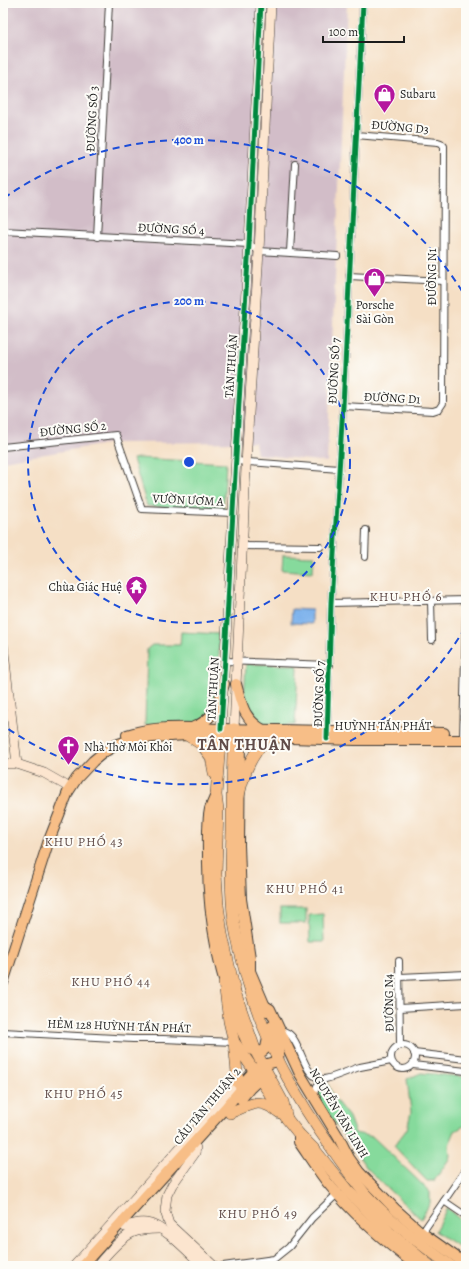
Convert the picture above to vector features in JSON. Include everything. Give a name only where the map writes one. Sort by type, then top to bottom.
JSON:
[{"type":"highway","points":[[189,732],[211,757],[218,809],[216,874],[218,905],[224,940],[236,992],[261,1072]]},
{"type":"highway","points":[[216,790],[221,733]]},
{"type":"highway","points":[[239,845],[232,830],[240,790],[250,761],[259,747],[265,733]]},
{"type":"highway","name":"NGUYỄN VĂN LINH","points":[[236,735],[232,782],[230,880],[234,923],[251,992],[268,1038],[278,1061],[297,1096],[320,1132],[366,1194],[395,1223],[451,1266]]},
{"type":"highway","points":[[218,953],[224,940]]},
{"type":"highway","points":[[242,960],[250,972]]},
{"type":"highway","points":[[224,982],[236,992]]},
{"type":"highway","points":[[224,982],[229,1021],[242,1082]]},
{"type":"highway","points":[[234,1042],[261,1072],[282,1102],[287,1119]]},
{"type":"highway","points":[[230,1113],[248,1105],[261,1103],[270,1106],[287,1119],[372,1217],[430,1266]]},
{"type":"main road","points":[[189,732],[212,716],[224,684]]},
{"type":"main road","points":[[236,684],[247,716],[253,724],[265,733]]},
{"type":"main road","name":"HUỲNH TẤN PHÁT","points":[[3,983],[16,932],[43,840],[68,787],[93,761],[116,745],[130,740],[189,732],[236,735],[265,733],[465,736]]},
{"type":"main road","name":"NGUYỄN VĂN LINH","points":[[236,735],[240,790],[239,845],[241,899],[250,958],[250,972],[265,1006],[300,1074],[339,1138],[349,1158],[359,1172],[391,1205],[422,1232],[466,1264]]},
{"type":"main road","points":[[216,790],[210,810],[208,874],[212,918],[224,982],[249,1048],[256,1052],[263,1051],[266,1048],[268,1038]]},
{"type":"main road","name":"HUỲNH TẤN PHÁT","points":[[3,963],[16,932]]},
{"type":"main road","points":[[260,1017],[265,1006]]},
{"type":"main road","name":"NGUYỄN VĂN LINH","points":[[276,1028],[279,1046],[278,1061],[289,1071],[321,1119],[320,1132]]},
{"type":"main road","name":"CẦU TÂN THUẬN 2","points":[[90,1264],[243,1087],[242,1082],[278,1061]]},
{"type":"main road","name":"CẦU TÂN THUẬN 2","points":[[90,1264],[230,1113],[261,1072]]},
{"type":"main road","points":[[320,1107],[321,1119],[342,1153],[349,1158]]},
{"type":"main road","points":[[299,1134],[299,1142],[327,1182],[377,1234],[417,1266]]},
{"type":"street","name":"ĐƯỜNG SỐ 3","points":[[97,236],[109,3]]},
{"type":"street","name":"TÂN THUẬN","points":[[221,733],[249,244],[261,3]]},
{"type":"street","name":"TÂN THUẬN","points":[[236,735],[236,684],[246,462],[259,251],[271,3]]},
{"type":"street","name":"ĐƯỜNG SỐ 7","points":[[327,735],[331,603],[343,406],[363,3]]},
{"type":"street","name":"ĐƯỜNG D3","points":[[356,135],[438,142],[442,144]]},
{"type":"street","name":"ĐƯỜNG N1","points":[[439,410],[443,403],[444,149],[442,144]]},
{"type":"street","points":[[253,156],[263,157]]},
{"type":"street","points":[[290,252],[295,164]]},
{"type":"street","name":"ĐƯỜNG SỐ 4","points":[[3,231],[249,244]]},
{"type":"street","points":[[249,244],[259,251],[337,256]]},
{"type":"street","points":[[349,276],[443,281]]},
{"type":"street","name":"ĐƯỜNG D1","points":[[343,406],[433,411],[439,410]]},
{"type":"street","name":"ĐƯỜNG SỐ 2","points":[[3,447],[116,435],[142,509]]},
{"type":"street","points":[[236,461],[339,469]]},
{"type":"street","points":[[234,504],[244,504]]},
{"type":"street","name":"VƯỜN ƯƠM A","points":[[142,509],[233,513]]},
{"type":"street","points":[[365,557],[366,530]]},
{"type":"street","points":[[242,546],[320,546]]},
{"type":"street","points":[[331,603],[466,600]]},
{"type":"street","points":[[431,601],[432,640]]},
{"type":"street","points":[[465,736],[466,615]]},
{"type":"street","points":[[3,644],[17,764]]},
{"type":"street","points":[[225,661],[330,664]]},
{"type":"street","points":[[3,764],[17,764],[44,773],[68,787]]},
{"type":"street","name":"ĐƯỜNG N4","points":[[399,961],[400,1045]]},
{"type":"street","points":[[400,977],[466,974]]},
{"type":"street","points":[[400,1008],[466,1004]]},
{"type":"street","points":[[276,1028],[288,1033],[292,1038],[312,1075],[317,1078],[325,1079]]},
{"type":"street","name":"HẺM 128 HUỲNH TẤN PHÁT","points":[[3,1032],[133,1040],[163,1038],[234,1042]]},
{"type":"street","points":[[400,1045],[408,1047],[414,1053],[415,1059],[413,1064],[408,1068],[402,1070],[394,1066],[391,1061],[392,1052],[400,1045]]},
{"type":"street","points":[[414,1053],[466,1059]]},
{"type":"street","points":[[313,1096],[317,1086],[325,1079],[361,1067],[391,1061]]},
{"type":"street","points":[[413,1064],[466,1071]]},
{"type":"street","points":[[74,1266],[242,1082]]},
{"type":"street","name":"CẦU TÂN THUẬN 2","points":[[196,1148],[167,1195],[165,1211],[169,1224],[214,1266]]},
{"type":"street","points":[[422,1232],[466,1169]]},
{"type":"street","points":[[223,1266],[274,1258],[289,1247],[312,1218],[338,1194]]},
{"type":"street","points":[[444,1201],[466,1216]]},
{"type":"street","points":[[124,1227],[135,1223],[154,1224],[163,1229],[203,1266]]},
{"type":"street","points":[[90,1264],[135,1231],[163,1229]]},
{"type":"shaded area","points":[[3,3],[347,3],[327,462],[257,454],[255,442],[112,443],[3,461]]},
{"type":"green space","points":[[138,458],[226,463],[223,511],[147,506],[133,459]]},
{"type":"green space","points":[[283,555],[314,556],[313,572],[282,570]]},
{"type":"green space","points":[[181,632],[219,634],[219,673],[217,696],[206,718],[190,725],[145,725],[147,649],[152,645],[180,645]]},
{"type":"green space","points":[[246,664],[297,665],[295,725],[260,726],[255,723],[244,701]]},
{"type":"green space","points":[[280,909],[306,909],[306,923],[280,923]]},
{"type":"green space","points":[[323,914],[324,942],[310,942],[309,915]]},
{"type":"green space","points":[[421,1073],[466,1077],[466,1125],[455,1131],[449,1145],[449,1159],[434,1181],[427,1181],[394,1146],[407,1129],[411,1112],[407,1079]]},
{"type":"green space","points":[[328,1084],[333,1097],[349,1117],[355,1133],[373,1137],[430,1192],[430,1203],[421,1219],[367,1168],[326,1111],[313,1091]]},
{"type":"green space","points":[[447,1208],[466,1225],[466,1251],[435,1231]]},
{"type":"water","points":[[292,609],[312,610],[312,624],[291,623]]},
{"type":"cycle path","points":[[221,729],[249,244],[261,3]]},
{"type":"cycle path","points":[[327,739],[331,603],[343,406],[363,3]]},
{"type":"place","name":"Subaru","points":[[384,114]]},
{"type":"place","name":"Porsche Sài Gòn","points":[[375,298]]},
{"type":"place","name":"Chùa Giác Huệ","points":[[137,606]]},
{"type":"place","name":"Nhà Thờ Môi Khôi","points":[[68,766]]},
{"type":"district","name":"KHU PHỐ 6","points":[[406,596]]},
{"type":"district","name":"TÂN THUẬN","points":[[245,745]]},
{"type":"district","name":"KHU PHỐ 43","points":[[84,841]]},
{"type":"district","name":"KHU PHỐ 41","points":[[305,888]]},
{"type":"district","name":"KHU PHỐ 44","points":[[111,981]]},
{"type":"district","name":"KHU PHỐ 45","points":[[84,1093]]},
{"type":"district","name":"KHU PHỐ 49","points":[[258,1213]]}]
